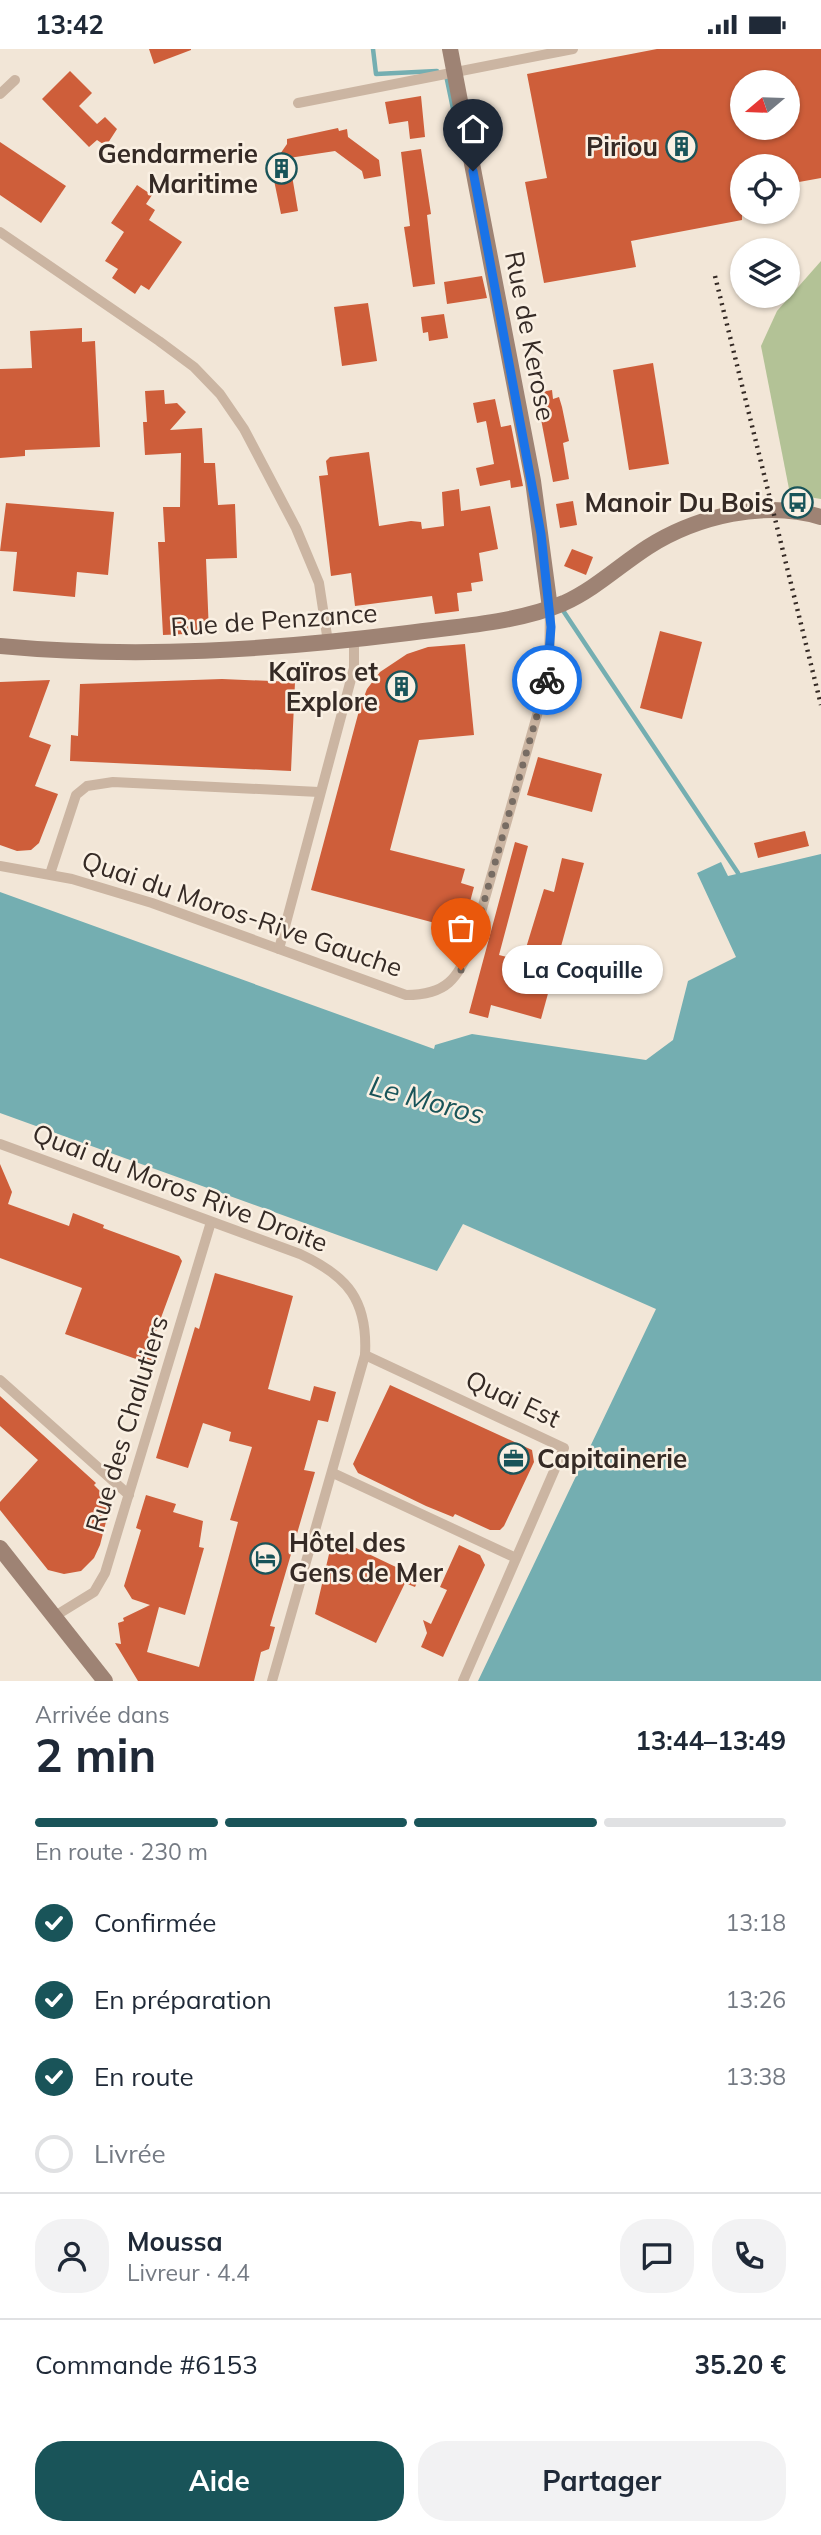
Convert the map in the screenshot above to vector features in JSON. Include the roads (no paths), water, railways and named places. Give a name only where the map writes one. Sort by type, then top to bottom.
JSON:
[{"type":"main road","name":"Rue de Kerose","points":[[450,49],[533,481],[550,608]]},
{"type":"main road","name":"Rue de Penzance","points":[[0,646],[155,653],[355,640],[489,622],[550,608],[586,591],[650,546],[696,524],[736,513],[768,510],[790,510],[821,517]]},
{"type":"main road","points":[[0,1548],[105,1681]]},
{"type":"street","points":[[298,103],[572,49]]},
{"type":"street","points":[[0,94],[15,80]]},
{"type":"street","points":[[0,232],[159,341],[194,367],[220,394],[244,429],[296,528],[319,583],[328,642]]},
{"type":"street","name":"Quai du Moros-Rive Gauche","points":[[0,866],[50,874],[152,903],[406,995],[437,992],[461,970],[472,944],[549,673],[550,608]]},
{"type":"street","points":[[279,949],[319,792],[331,762],[354,668],[355,640]]},
{"type":"street","points":[[50,874],[74,801],[87,786],[113,782],[319,792]]},
{"type":"street","name":"Quai du Moros Rive Droite","points":[[0,1144],[300,1254],[340,1276],[357,1300],[364,1319],[365,1355],[272,1681]]},
{"type":"street","name":"Rue des Chalutiers","points":[[55,1616],[99,1586],[211,1221]]},
{"type":"street","name":"Quai Est","points":[[365,1355],[564,1448],[463,1681]]},
{"type":"street","points":[[0,1380],[129,1495]]},
{"type":"street","points":[[333,1473],[516,1558]]},
{"type":"water","name":"Le Moros","points":[[821,854],[821,1681],[478,1681],[656,1309],[463,1224],[437,1271],[0,1113],[0,892],[434,1049],[435,1045],[472,1034],[646,1060],[673,1040],[688,981],[736,957],[697,873],[721,862],[728,876]]},
{"type":"waterway","points":[[373,49],[376,74],[437,71]]},
{"type":"waterway","points":[[446,75],[462,152]]},
{"type":"waterway","points":[[562,609],[738,873]]},
{"type":"railway","points":[[715,276],[821,705]]},
{"type":"place","name":"Piriou","points":[[681,147]]},
{"type":"place","name":"Gendarmerie Maritime","points":[[281,169]]},
{"type":"place","name":"Manoir Du Bois","points":[[797,503]]},
{"type":"place","name":"Kaïros et Explore","points":[[401,687]]},
{"type":"place","name":"La Coquille","points":[[461,970]]},
{"type":"place","name":"Capitainerie","points":[[514,1459]]},
{"type":"place","name":"Hôtel des Gens de Mer","points":[[266,1558]]}]
